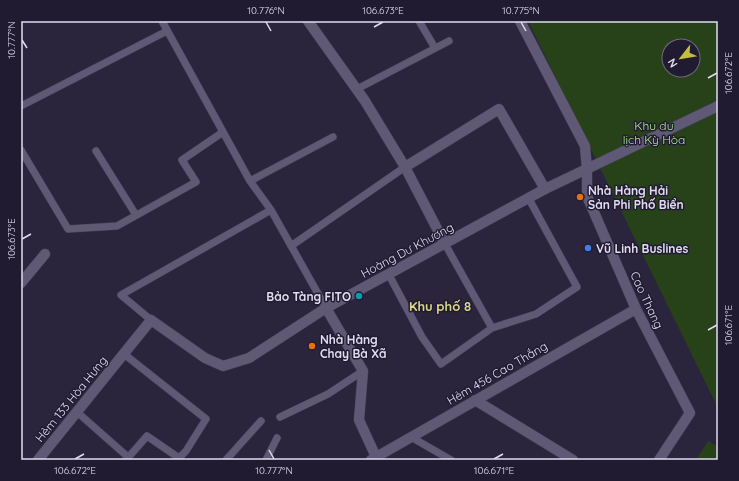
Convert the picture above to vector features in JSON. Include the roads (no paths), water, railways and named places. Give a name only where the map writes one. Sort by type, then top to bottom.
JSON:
[{"type":"street","points":[[308,21],[357,90],[405,167],[445,244]]},
{"type":"street","name":"Cao Thang","points":[[520,21],[585,146],[587,170],[586,196],[636,309],[690,413],[659,460]]},
{"type":"street","name":"Hoàng Dư Khương","points":[[151,320],[205,358],[223,366],[249,358],[326,308],[545,189],[718,106]]},
{"type":"street","points":[[405,167],[499,109],[545,189]]},
{"type":"street","points":[[21,283],[45,254]]},
{"type":"street","points":[[326,308],[363,371],[359,420],[374,459]]},
{"type":"street","name":"Hẻm 456 Cao Thắng","points":[[374,459],[636,309]]},
{"type":"street","name":"Hẻm 133 Hòa Hưng","points":[[38,460],[151,320]]},
{"type":"street","points":[[475,400],[573,460]]},
{"type":"lane","points":[[162,21],[250,181],[271,210],[326,308]]},
{"type":"lane","points":[[419,21],[435,48]]},
{"type":"lane","points":[[21,106],[167,31]]},
{"type":"lane","points":[[357,90],[449,41]]},
{"type":"lane","points":[[21,150],[68,229],[117,226],[196,182],[182,160],[223,132]]},
{"type":"lane","points":[[250,181],[333,137]]},
{"type":"lane","points":[[96,152],[136,215]]},
{"type":"lane","points":[[291,246],[405,167]]},
{"type":"lane","points":[[389,274],[422,337],[441,364],[492,328],[536,314],[577,287],[529,199]]},
{"type":"lane","name":"Hoàng Dư Khương","points":[[151,320],[121,295],[271,210]]},
{"type":"lane","points":[[445,244],[492,328]]},
{"type":"lane","name":"Hẻm 133 Hòa Hưng","points":[[124,354],[206,419],[180,459]]},
{"type":"lane","points":[[280,417],[328,394],[363,371]]},
{"type":"lane","points":[[77,412],[127,459],[147,436],[180,459]]},
{"type":"lane","points":[[226,460],[261,421]]},
{"type":"lane","points":[[411,437],[451,460]]},
{"type":"lane","points":[[266,460],[277,438]]},
{"type":"place","name":"Nhà Hàng Hải Sản Phi Phố Biển","points":[[580,197]]},
{"type":"place","name":"Vũ Linh Buslines","points":[[588,248]]},
{"type":"place","name":"Bảo Tàng FITO","points":[[359,296]]},
{"type":"place","name":"Nhà Hàng Chay Bà Xã","points":[[312,346]]},
{"type":"district","name":"Khu phố 8","points":[[440,306]]},
{"type":"park label","name":"Khu du lịch Kỳ Hòa","points":[[654,132]]}]
